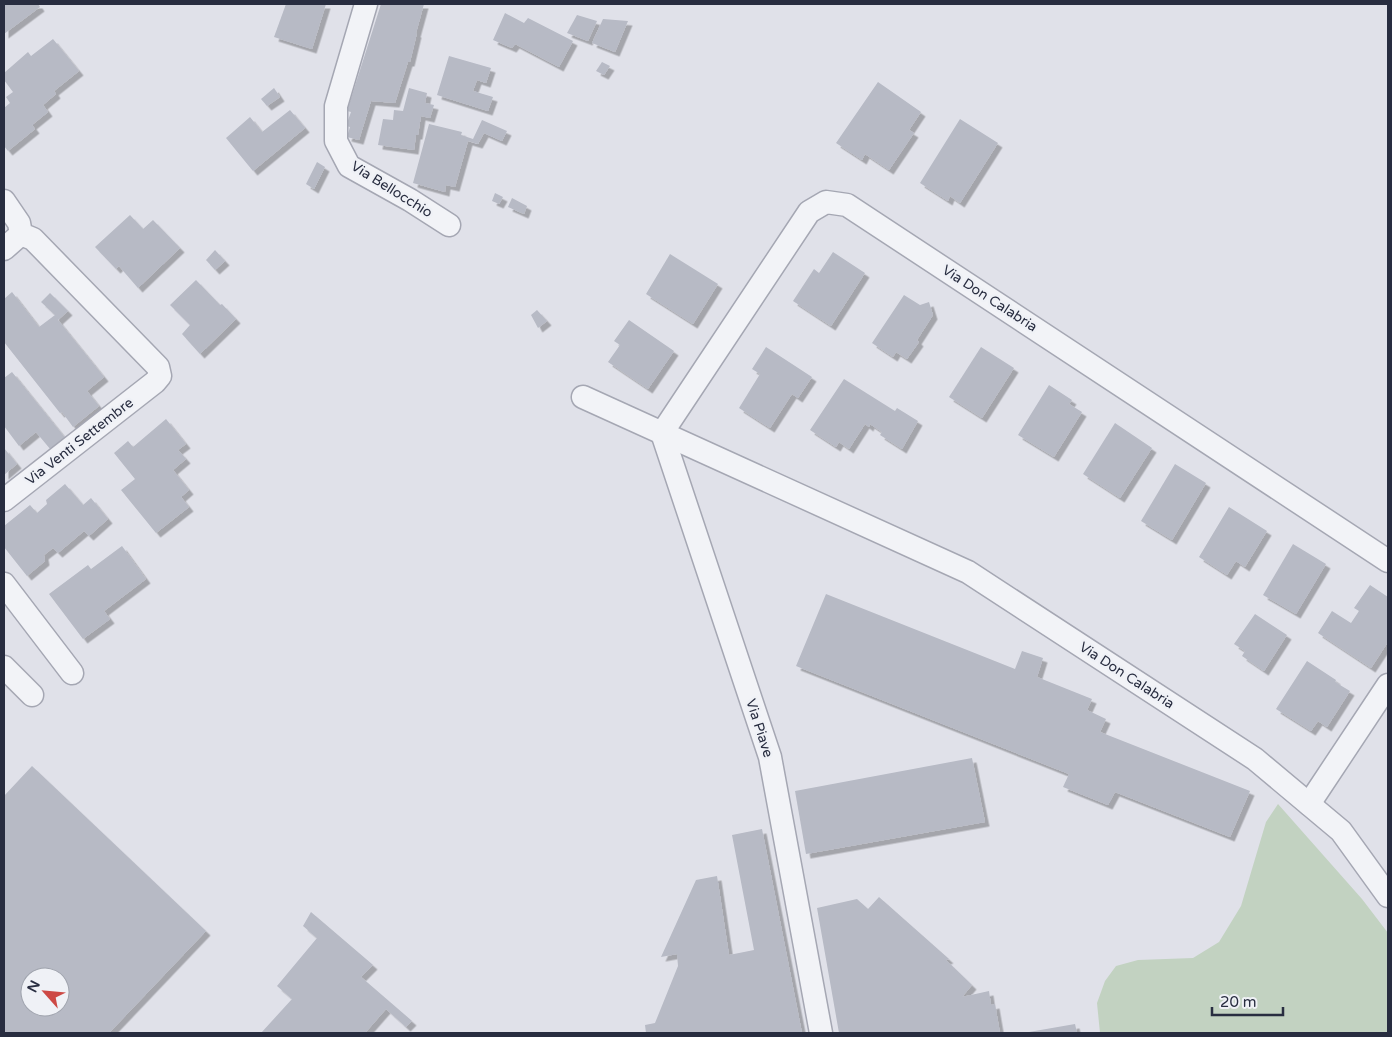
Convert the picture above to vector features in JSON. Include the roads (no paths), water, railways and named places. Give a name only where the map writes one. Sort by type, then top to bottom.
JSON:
[{"type":"street","name":"Via Bellocchio","points":[[366,4],[336,106],[336,141],[349,166],[410,200],[449,225]]},
{"type":"street","points":[[4,201],[19,223],[21,234],[4,249]]},
{"type":"street","name":"Via Don Calabria","points":[[662,433],[809,212],[826,202],[847,205],[1388,561]]},
{"type":"street","name":"Via Venti Settembre","points":[[4,500],[155,382],[160,376],[158,367],[33,240],[21,234]]},
{"type":"street","name":"Via Don Calabria","points":[[583,398],[968,572],[1255,759],[1341,832],[1388,896]]},
{"type":"street","name":"Via Piave","points":[[662,433],[770,757],[821,1033]]},
{"type":"street","points":[[4,584],[72,673]]},
{"type":"street","points":[[4,667],[32,695]]},
{"type":"street","points":[[1309,804],[1388,685]]}]
